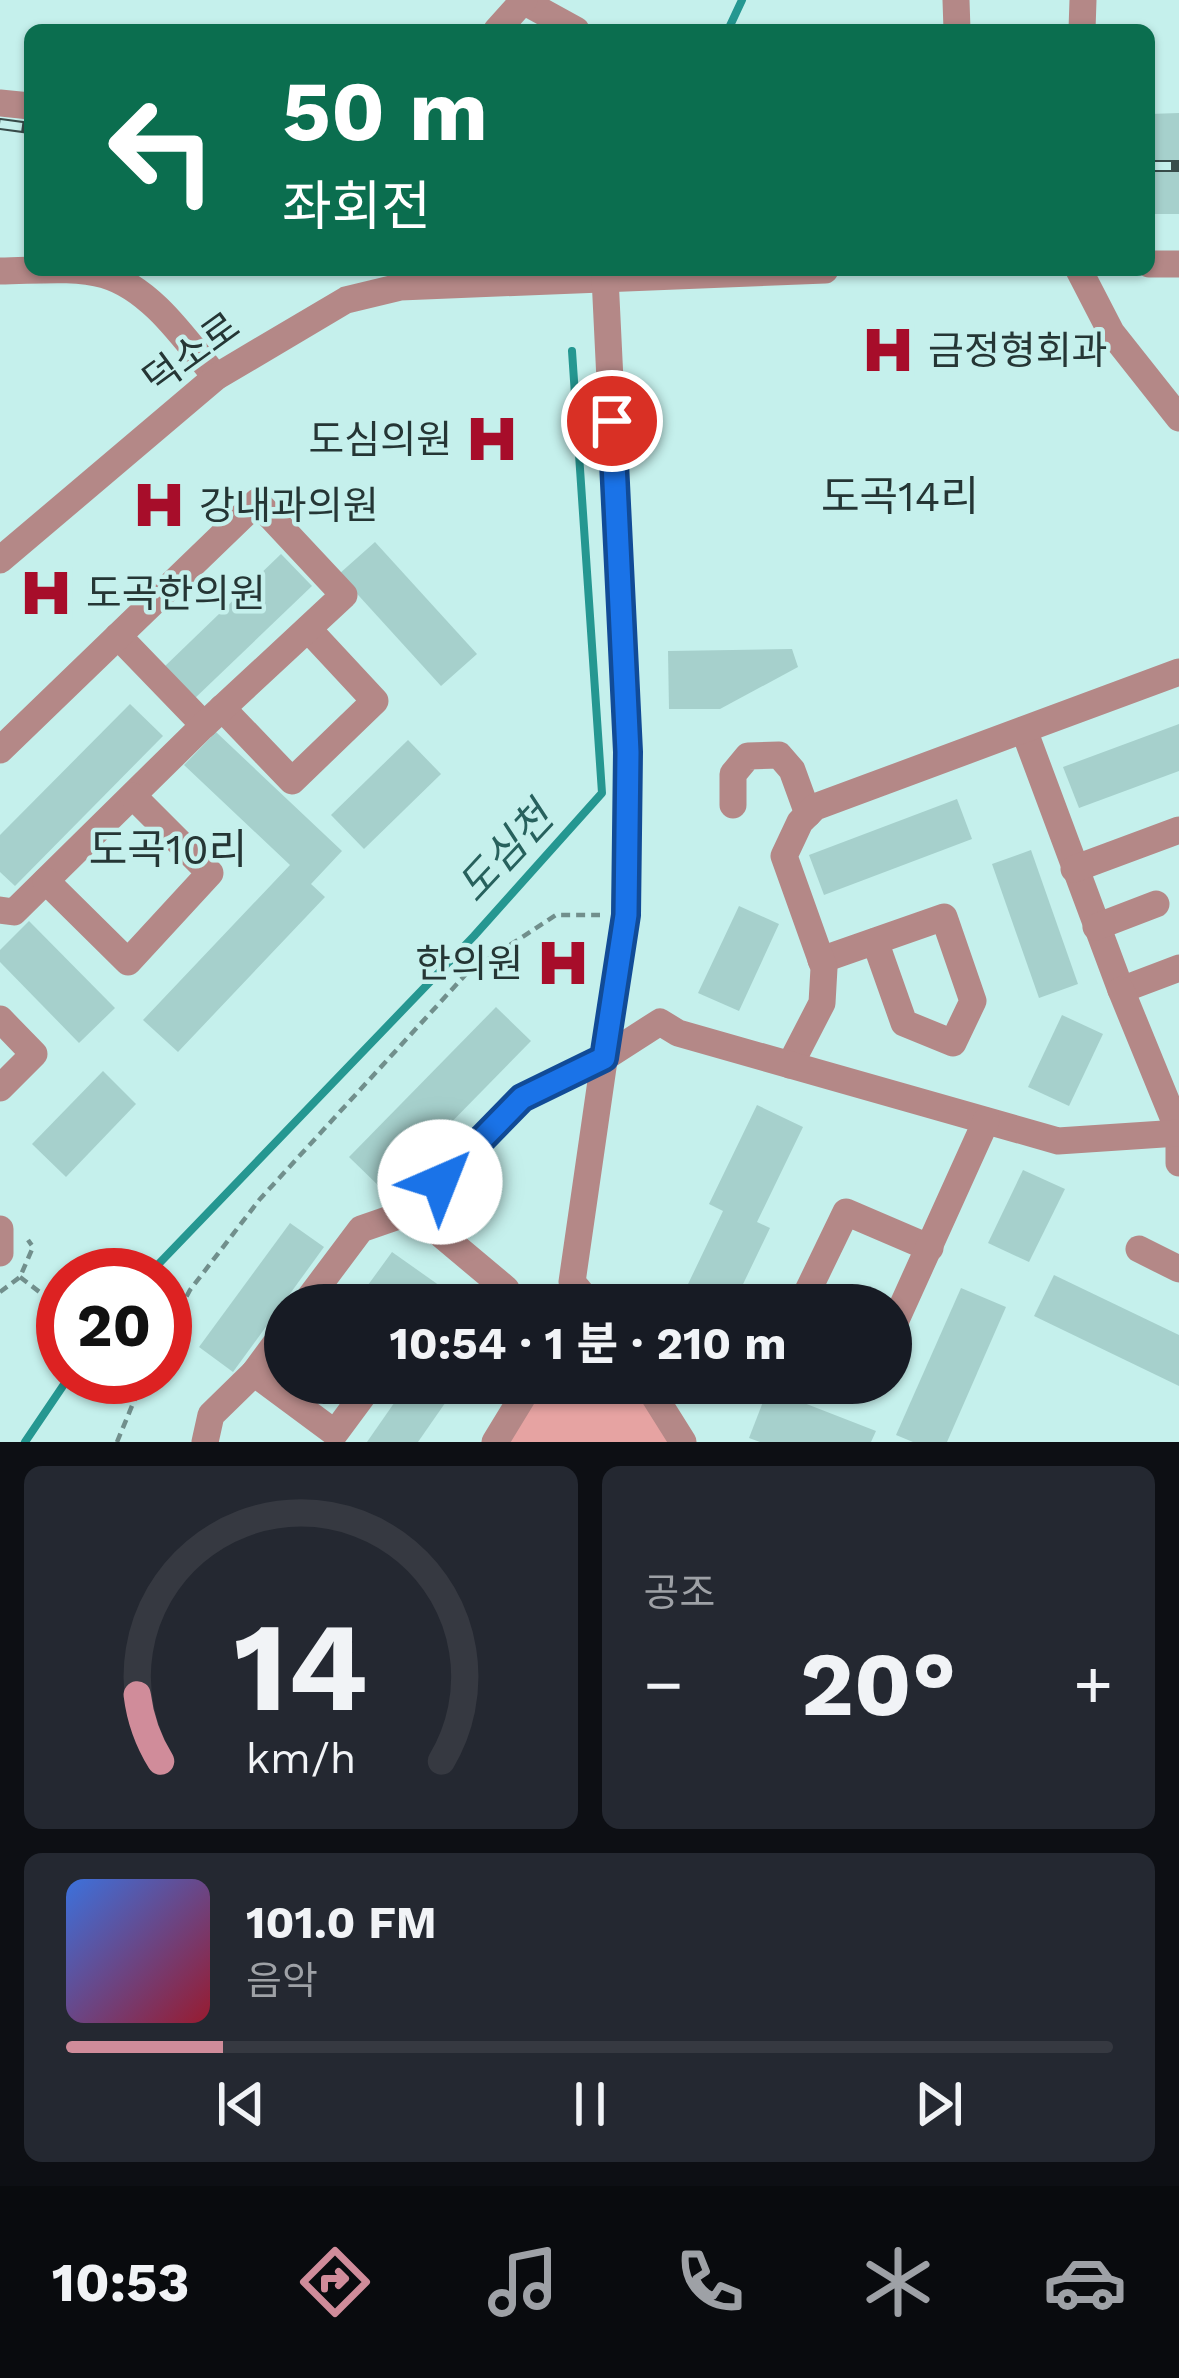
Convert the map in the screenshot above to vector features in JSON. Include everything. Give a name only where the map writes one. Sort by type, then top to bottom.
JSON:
[{"type":"street","points":[[503,24],[524,1],[565,24]]},
{"type":"street","points":[[109,276],[150,302],[216,377]]},
{"type":"street","points":[[346,300],[349,276]]},
{"type":"street","name":"덕소로","points":[[0,560],[216,377],[346,300],[400,287],[505,276],[659,276]]},
{"type":"street","points":[[1082,276],[1112,332],[1179,418]]},
{"type":"street","points":[[570,1284],[626,904],[628,752],[604,278]]},
{"type":"street","points":[[0,750],[257,502],[344,595],[14,911],[0,908]]},
{"type":"street","points":[[118,636],[292,781],[375,701],[308,629]]},
{"type":"street","points":[[790,1065],[822,1004],[824,968],[784,856],[800,822],[815,807],[1179,672]]},
{"type":"street","points":[[1024,730],[1179,1135],[1179,1163]]},
{"type":"street","points":[[733,805],[733,774],[748,756],[779,755],[792,770],[808,814]]},
{"type":"street","points":[[46,881],[128,962],[210,873],[133,796]]},
{"type":"street","points":[[1074,869],[1179,830]]},
{"type":"street","points":[[1096,926],[1156,904]]},
{"type":"street","points":[[821,959],[944,917],[973,1001],[953,1043],[904,1023],[875,941]]},
{"type":"street","points":[[1120,990],[1179,968]]},
{"type":"street","points":[[0,1019],[34,1054],[0,1088]]},
{"type":"street","points":[[320,1284],[362,1229],[413,1211],[522,1098],[604,1058],[660,1022],[678,1033],[1058,1141],[1179,1135]]},
{"type":"street","points":[[912,1286],[986,1120]]},
{"type":"street","points":[[413,1211],[501,1284]]},
{"type":"street","points":[[811,1284],[846,1212],[930,1248]]},
{"type":"street","points":[[0,1229],[0,1253]]},
{"type":"street","points":[[1139,1249],[1179,1269]]},
{"type":"street","points":[[205,1442],[211,1415],[264,1359]]},
{"type":"street","points":[[254,1373],[264,1380]]},
{"type":"street","points":[[295,1404],[334,1433],[356,1404]]},
{"type":"street","points":[[495,1442],[518,1404]]},
{"type":"street","points":[[659,1404],[683,1442]]},
{"type":"path","points":[[192,1287],[260,1199],[467,973],[556,915],[626,904]]},
{"type":"path","points":[[0,1292],[20,1277],[36,1289]]},
{"type":"path","points":[[117,1442],[133,1404]]},
{"type":"shaded area","points":[[529,1404],[650,1404],[673,1442],[505,1442]]},
{"type":"building","points":[[1179,113],[1179,214],[1155,214],[1155,114]]},
{"type":"building","points":[[375,542],[477,654],[441,686],[339,574]]},
{"type":"building","points":[[281,554],[312,586],[193,700],[162,669]]},
{"type":"building","points":[[792,649],[798,667],[720,709],[669,709],[668,651]]},
{"type":"building","points":[[130,704],[163,736],[15,886],[0,872],[0,835]]},
{"type":"building","points":[[1179,724],[1179,771],[1079,808],[1063,767]]},
{"type":"building","points":[[216,732],[342,851],[311,884],[325,897],[178,1052],[143,1020],[290,865],[184,765]]},
{"type":"building","points":[[408,740],[441,774],[364,849],[331,815]]},
{"type":"building","points":[[957,799],[972,839],[824,895],[809,855]]},
{"type":"building","points":[[1031,850],[1078,984],[1039,998],[992,864]]},
{"type":"building","points":[[739,906],[779,924],[739,1011],[698,993]]},
{"type":"building","points":[[29,921],[115,1008],[79,1043],[0,962],[0,950]]},
{"type":"building","points":[[496,1007],[531,1041],[384,1191],[349,1157]]},
{"type":"building","points":[[1062,1015],[1103,1034],[1069,1106],[1028,1087]]},
{"type":"building","points":[[103,1071],[136,1104],[66,1177],[32,1144]]},
{"type":"building","points":[[757,1105],[803,1127],[757,1222],[770,1228],[743,1284],[688,1284],[723,1211],[709,1204]]},
{"type":"building","points":[[1023,1170],[1065,1189],[1029,1262],[988,1243]]},
{"type":"building","points":[[290,1223],[324,1247],[297,1284],[264,1284],[264,1329],[233,1372],[199,1347]]},
{"type":"building","points":[[392,1252],[437,1284],[369,1284]]},
{"type":"building","points":[[1054,1275],[1179,1335],[1179,1386],[1034,1316]]},
{"type":"building","points":[[961,1288],[1006,1307],[947,1442],[913,1442],[896,1435]]},
{"type":"building","points":[[393,1404],[444,1404],[418,1442],[367,1442]]},
{"type":"building","points":[[762,1404],[807,1404],[876,1431],[871,1442],[760,1442],[749,1438]]},
{"type":"waterway","name":"도심천","points":[[731,24],[742,0]]},
{"type":"waterway","name":"도심천","points":[[174,1248],[474,936],[602,793],[572,351]]},
{"type":"waterway","name":"도심천","points":[[25,1442],[51,1404]]},
{"type":"railway","points":[[0,124],[24,127]]},
{"type":"railway","points":[[1155,166],[1179,166]]},
{"type":"place","name":"금정형회과","points":[[888,350]]},
{"type":"place","name":"도심의원","points":[[492,439]]},
{"type":"place","name":"강내과의원","points":[[159,505]]},
{"type":"place","name":"도곡한의원","points":[[46,593]]},
{"type":"place","name":"한의원","points":[[563,963]]},
{"type":"district","name":"도곡14리","points":[[900,496]]},
{"type":"district","name":"도곡10리","points":[[168,849]]},
{"type":"route","points":[[440,1182],[522,1098],[604,1058],[626,915],[628,752],[612,421]]}]
